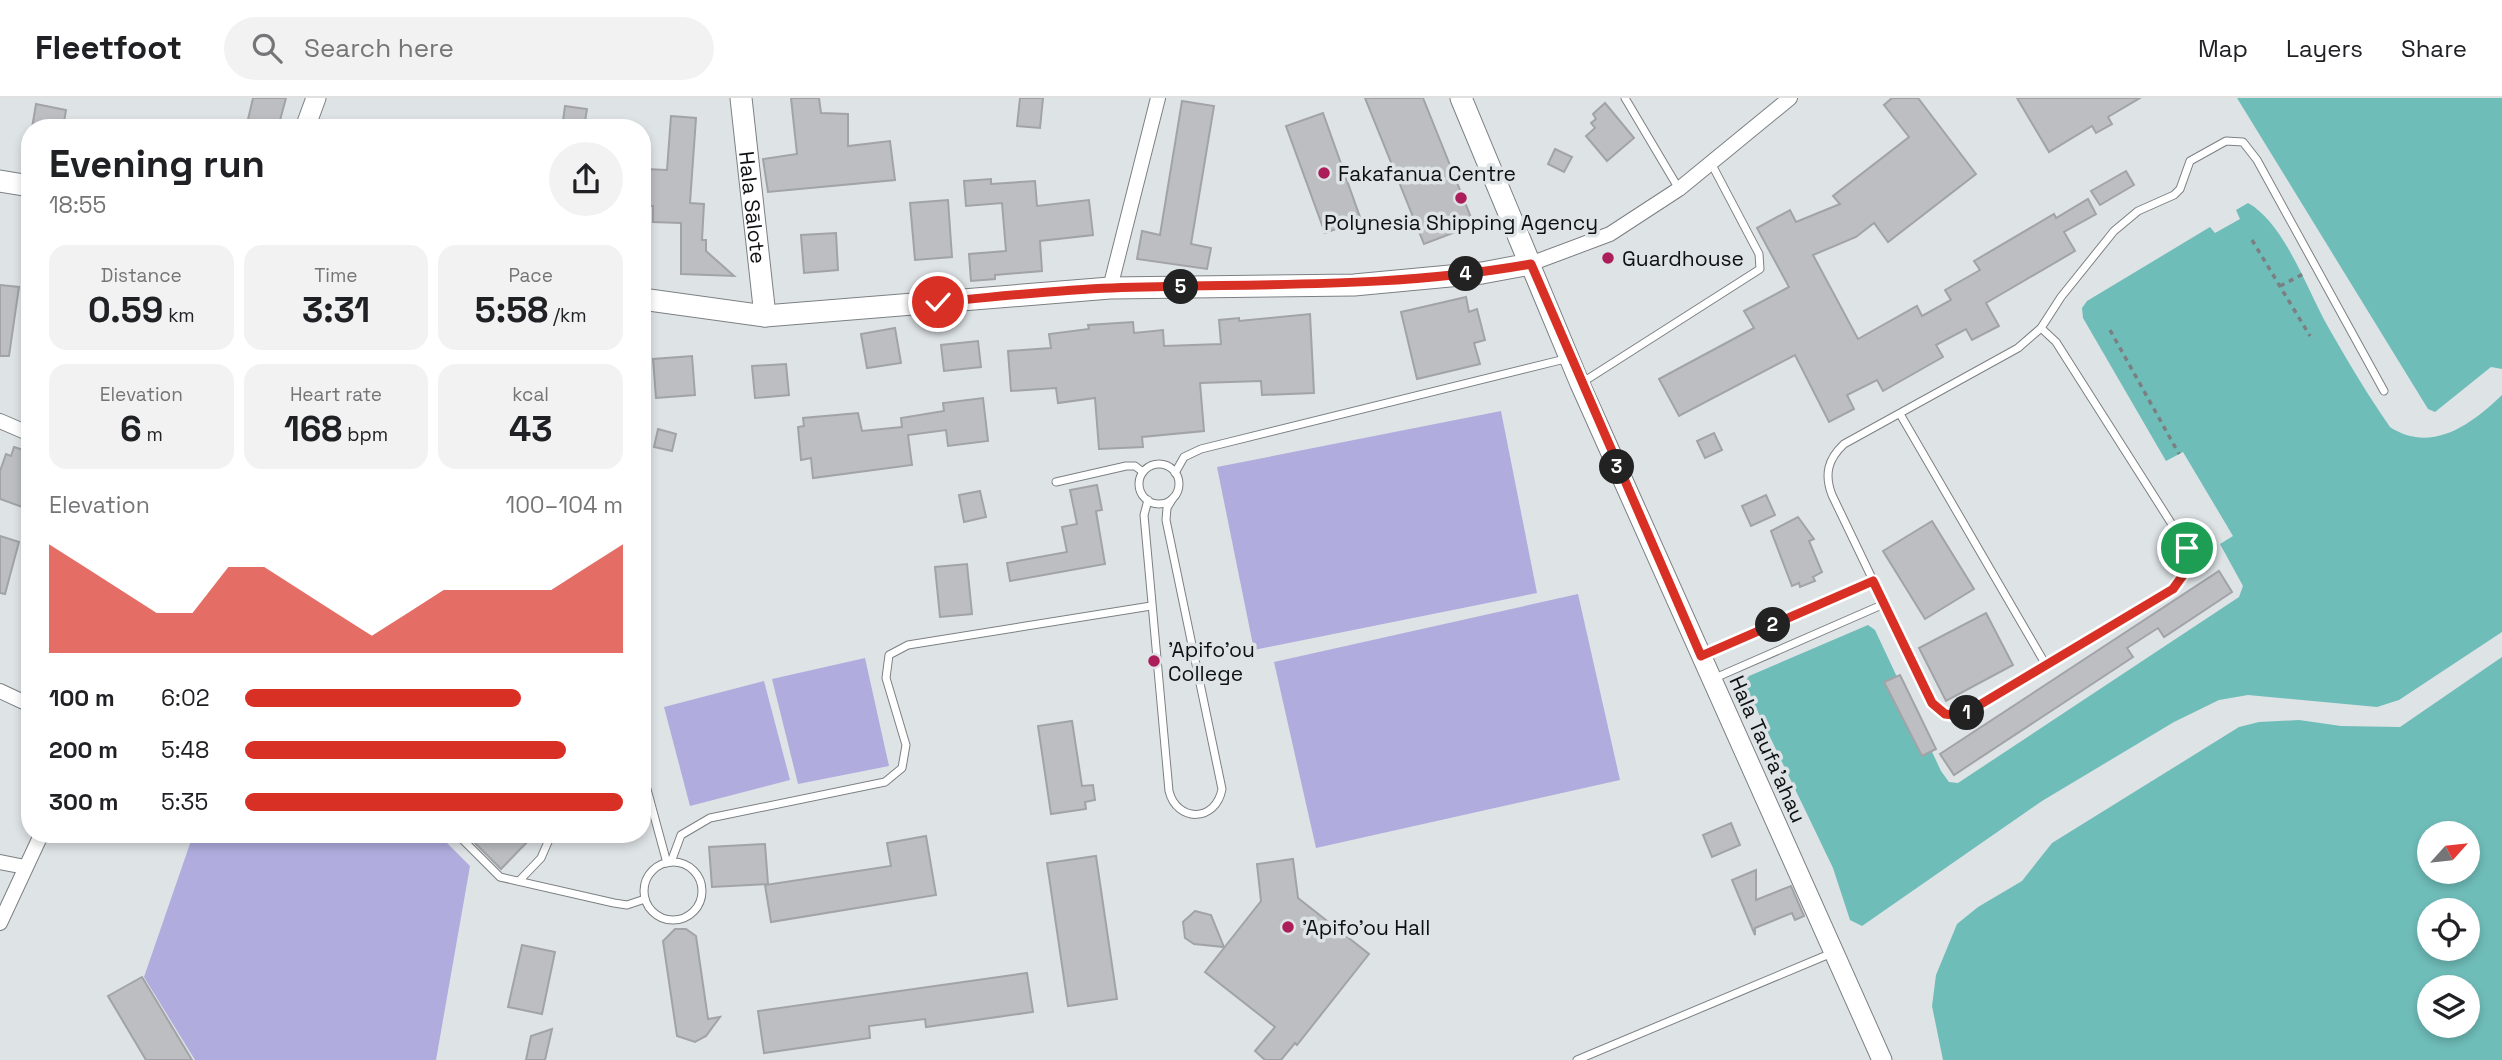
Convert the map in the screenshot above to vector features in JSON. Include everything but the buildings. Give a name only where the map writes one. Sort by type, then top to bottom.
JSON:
[{"type":"main road","name":"Hala Sālote","points":[[741,98],[765,316]]},
{"type":"main road","points":[[651,300],[765,316],[1110,288],[1354,285],[1482,273],[1531,264],[1461,98]]},
{"type":"main road","points":[[0,181],[21,184]]},
{"type":"street","points":[[308,119],[316,98]]},
{"type":"street","points":[[1110,288],[1157,98]]},
{"type":"street","points":[[1531,264],[1610,234],[1679,189],[1790,98]]},
{"type":"street","name":"Hala Taufa'ahau","points":[[1531,264],[1580,384],[1882,1060]]},
{"type":"street","points":[[0,421],[21,430]]},
{"type":"street","points":[[0,691],[21,701]]},
{"type":"street","points":[[0,923],[37,843]]},
{"type":"street","points":[[0,862],[25,867]]},
{"type":"lane","points":[[1625,98],[1679,189]]},
{"type":"lane","points":[[2040,328],[2056,342],[2187,548],[2186,571],[2173,589],[1961,716],[1945,714],[1932,703],[1832,495],[1827,473],[1836,452],[1844,444],[2018,348],[2040,328],[2061,297],[2114,231],[2138,211],[2174,195],[2180,189],[2190,161],[2226,141],[2242,142],[2257,160],[2384,391]]},
{"type":"lane","points":[[1580,384],[1760,269],[1759,254],[1711,163]]},
{"type":"lane","points":[[1175,473],[1184,457],[1201,449],[1569,358]]},
{"type":"lane","points":[[1900,414],[2046,665]]},
{"type":"lane","points":[[1143,472],[1159,464],[1175,473],[1179,486],[1167,508],[1166,520],[1222,789],[1216,806],[1200,815],[1183,813],[1171,800],[1168,791],[1144,515],[1147,500]]},
{"type":"lane","points":[[1056,482],[1126,466],[1143,472]]},
{"type":"lane","points":[[1143,472],[1140,489],[1147,500],[1160,504],[1173,498]]},
{"type":"lane","points":[[1701,656],[1873,581]]},
{"type":"lane","points":[[1712,680],[1884,604]]},
{"type":"lane","points":[[669,862],[681,835],[710,818],[885,782],[902,768],[906,745],[886,678],[889,655],[908,645],[1151,606]]},
{"type":"lane","points":[[651,801],[669,862]]},
{"type":"lane","points":[[466,843],[500,877],[627,905],[645,899]]},
{"type":"lane","points":[[519,881],[541,858],[548,843]]},
{"type":"lane","points":[[669,862],[681,863],[697,873],[703,892],[696,910],[689,917],[670,921],[653,913],[645,899],[647,877],[653,869],[669,862]]},
{"type":"lane","points":[[1577,1060],[1833,952]]},
{"type":"path","points":[[2252,240],[2310,336]]},
{"type":"path","points":[[2280,286],[2305,273]]},
{"type":"path","points":[[2110,330],[2179,453]]},
{"type":"shaded area","points":[[1501,411],[1537,593],[1254,650],[1217,467]]},
{"type":"shaded area","points":[[1578,594],[1620,780],[1316,848],[1274,662]]},
{"type":"shaded area","points":[[865,658],[889,766],[798,784],[772,679]]},
{"type":"shaded area","points":[[764,681],[790,780],[690,806],[664,707]]},
{"type":"shaded area","points":[[190,843],[447,843],[470,866],[436,1060],[195,1060],[144,977]]},
{"type":"water","points":[[2237,98],[2502,98],[2502,369],[2491,367],[2435,412],[2428,409]]},
{"type":"water","points":[[2248,203],[2273,225],[2284,241],[2327,325],[2390,427],[2405,435],[2435,437],[2464,425],[2502,395],[2502,632],[2399,700],[2377,707],[2248,695],[2219,700],[2174,722],[2042,801],[1862,926],[1850,920],[1833,868],[1744,683],[1749,676],[1868,625],[1875,630],[1941,771],[1949,782],[1958,783],[2239,597],[2243,586],[2220,544],[2233,536],[2183,452],[2166,461],[2083,318],[2082,308],[2087,301],[2210,227],[2215,233],[2240,219],[2236,210]]},
{"type":"water","points":[[2502,657],[2502,1060],[1943,1060],[1932,1006],[1936,975],[1957,924],[1978,907],[2022,881],[2052,843],[2239,727],[2259,722],[2299,720],[2341,726],[2400,727]]},
{"type":"place","name":"Fakafanua Centre","points":[[1324,173]]},
{"type":"place","name":"Polynesia Shipping Agency","points":[[1461,198]]},
{"type":"place","name":"Guardhouse","points":[[1608,258]]},
{"type":"place","name":"'Apifo'ou College","points":[[1154,661]]},
{"type":"place","name":"'Apifo'ou Hall","points":[[1288,927]]},
{"type":"route","points":[[938,302],[1110,288],[1354,285],[1482,273],[1531,264],[1569,358],[1701,656],[1873,581],[1932,703],[1945,714],[1953,716],[1961,716],[2173,589],[2186,571],[2187,548]]}]
